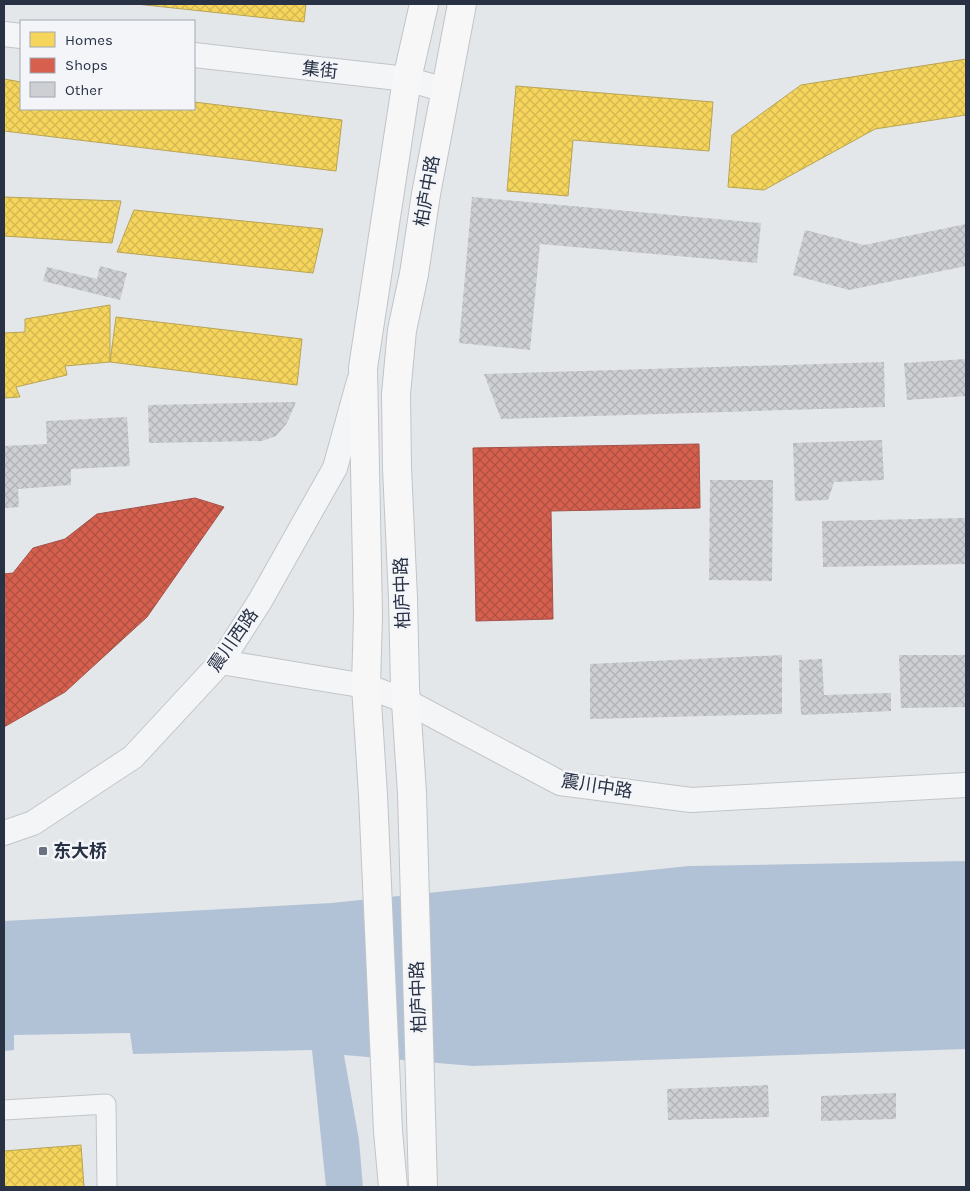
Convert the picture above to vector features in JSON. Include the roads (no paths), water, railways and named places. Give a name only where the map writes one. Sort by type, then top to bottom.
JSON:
[{"type":"main road","name":"柏庐中路","points":[[393,1187],[388,1131],[373,795],[366,686],[368,615],[363,368],[407,79],[424,4]]},
{"type":"main road","name":"柏庐中路","points":[[423,1187],[412,793],[406,701],[396,394],[402,330],[414,274],[426,194],[462,4]]},
{"type":"street","points":[[4,34],[20,36]]},
{"type":"street","name":"集街","points":[[195,55],[407,79],[445,90]]},
{"type":"street","name":"震川西路","points":[[4,833],[33,823],[133,757],[221,662],[260,601],[335,468],[363,368]]},
{"type":"street","name":"震川中路","points":[[221,662],[366,686],[406,701],[560,783],[691,800],[966,785]]},
{"type":"street","points":[[4,1110],[106,1104],[107,1187]]},
{"type":"water","points":[[966,861],[966,1049],[473,1066],[344,1055],[359,1140],[363,1187],[326,1187],[312,1050],[133,1054],[130,1033],[14,1035],[14,1050],[4,1051],[4,921],[331,903],[689,866]]},
{"type":"place","name":"东大桥","points":[[43,851]]}]
